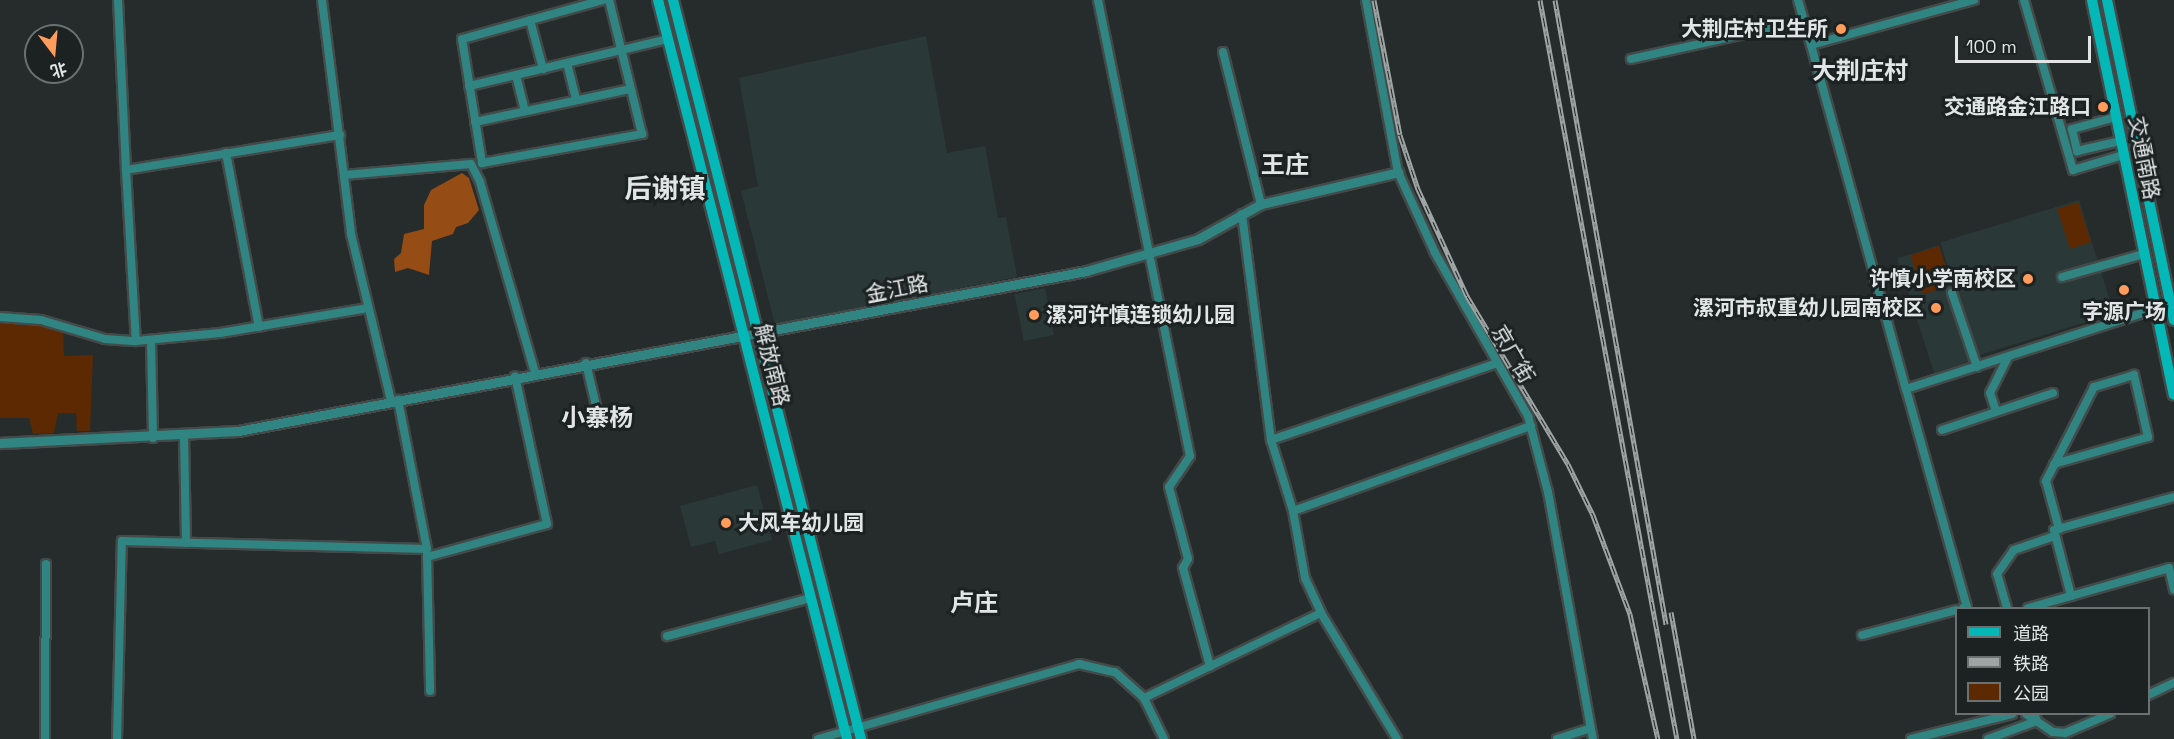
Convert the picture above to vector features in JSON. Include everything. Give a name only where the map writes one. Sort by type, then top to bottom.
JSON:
[{"type":"main road","name":"解放南路","points":[[658,0],[846,735]]},
{"type":"main road","name":"解放南路","points":[[673,0],[860,734]]},
{"type":"main road","name":"交通南路","points":[[2092,0],[2174,395]]},
{"type":"main road","name":"交通南路","points":[[2107,0],[2174,320]]},
{"type":"main road","points":[[2140,237],[2156,234]]},
{"type":"street","points":[[118,0],[136,341]]},
{"type":"street","points":[[322,0],[351,234],[368,308],[394,401],[427,553],[430,691]]},
{"type":"street","points":[[603,0],[462,39],[482,163],[642,134],[609,0]]},
{"type":"street","points":[[1098,0],[1190,456],[1169,487],[1188,559],[1183,568],[1210,666]]},
{"type":"street","name":"京广街","points":[[1366,0],[1398,172],[1435,253],[1531,426],[1548,492],[1593,739]]},
{"type":"street","points":[[1798,0],[1967,607]]},
{"type":"street","points":[[1811,45],[1974,0]]},
{"type":"street","points":[[2024,0],[2073,170],[2123,155]]},
{"type":"street","points":[[530,20],[543,69]]},
{"type":"street","points":[[1631,59],[1804,21]]},
{"type":"street","points":[[469,86],[668,39]]},
{"type":"street","points":[[1223,52],[1261,204]]},
{"type":"street","points":[[567,63],[576,100]]},
{"type":"street","points":[[516,75],[525,111]]},
{"type":"street","points":[[475,122],[630,88]]},
{"type":"street","points":[[2116,117],[2072,129],[2077,150],[2120,141]]},
{"type":"street","points":[[126,170],[340,135]]},
{"type":"street","points":[[226,153],[259,327]]},
{"type":"street","points":[[344,174],[471,164],[480,182],[535,373]]},
{"type":"street","name":"金江路","points":[[0,443],[153,438],[237,431],[514,376],[759,334],[1086,272],[1198,239],[1261,204],[1398,172]]},
{"type":"street","points":[[1242,214],[1271,440],[1293,511],[1297,552],[1321,613],[1396,739]]},
{"type":"street","points":[[2062,277],[2144,254]]},
{"type":"street","points":[[1952,293],[1977,367]]},
{"type":"street","points":[[0,317],[41,320],[105,339],[136,341],[259,327],[368,308]]},
{"type":"street","points":[[1906,388],[2155,309]]},
{"type":"street","points":[[151,340],[153,438]]},
{"type":"street","points":[[1996,411],[1990,393],[2008,357]]},
{"type":"street","points":[[586,363],[598,414]]},
{"type":"street","points":[[1271,440],[1497,363]]},
{"type":"street","points":[[2054,464],[2148,437],[2133,375],[2094,387],[2054,464],[2046,481],[2071,596]]},
{"type":"street","points":[[117,739],[122,542],[427,553],[547,524],[514,376]]},
{"type":"street","points":[[1942,430],[2053,393]]},
{"type":"street","points":[[1293,511],[1531,426]]},
{"type":"street","points":[[184,436],[186,543]]},
{"type":"street","points":[[2006,607],[1997,574],[2013,550],[2057,532],[2174,497]]},
{"type":"street","points":[[45,739],[46,564]]},
{"type":"street","points":[[2035,607],[2169,568],[2174,589]]},
{"type":"street","points":[[667,636],[811,598]]},
{"type":"street","points":[[1862,635],[1955,610]]},
{"type":"street","points":[[1144,698],[1321,613]]},
{"type":"street","points":[[818,739],[860,734],[1079,664],[1115,672],[1144,698],[1164,739]]},
{"type":"street","points":[[2150,694],[2174,683]]},
{"type":"street","points":[[1911,739],[2008,715]]},
{"type":"street","points":[[1988,739],[2036,717],[2053,732],[2065,733],[2108,715]]},
{"type":"street","points":[[1557,739],[1590,728]]},
{"type":"shaded area","points":[[926,36],[947,153],[985,146],[998,218],[1006,217],[1017,277],[775,325],[741,191],[758,186],[739,78]]},
{"type":"shaded area","points":[[462,173],[469,178],[479,210],[468,223],[456,227],[453,234],[432,241],[429,275],[408,268],[395,272],[394,259],[401,253],[404,234],[424,229],[424,205],[431,190]]},
{"type":"shaded area","name":"许慎小学南校区","points":[[2079,200],[2114,314],[1975,356],[1940,242]]},
{"type":"shaded area","name":"漯河市叔重幼儿园南校区","points":[[1939,245],[1976,359],[1934,373],[1897,259]]},
{"type":"shaded area","name":"漯河许慎连锁幼儿园","points":[[1045,288],[1054,335],[1024,341],[1015,294]]},
{"type":"shaded area","name":"大风车幼儿园","points":[[757,485],[772,540],[719,554],[715,541],[691,547],[680,506]]},
{"type":"green space","points":[[2078,202],[2091,242],[2070,249],[2057,209]]},
{"type":"green space","points":[[1939,246],[1952,285],[1923,294],[1910,255]]},
{"type":"green space","points":[[0,323],[48,325],[63,330],[64,356],[93,355],[90,431],[77,431],[76,413],[58,413],[54,433],[33,434],[29,418],[0,418]]},
{"type":"railway","points":[[1374,0],[1400,135],[1418,189],[1467,296],[1568,464],[1593,515],[1630,614],[1658,739]]},
{"type":"railway","points":[[1540,0],[1677,739]]},
{"type":"railway","points":[[1555,0],[1666,624]]},
{"type":"railway","points":[[1671,612],[1694,739]]},
{"type":"place","name":"大荆庄村卫生所","points":[[1841,29]]},
{"type":"place","name":"交通路金江路口","points":[[2103,107]]},
{"type":"place","name":"许慎小学南校区","points":[[2028,279]]},
{"type":"place","name":"字源广场","points":[[2124,290]]},
{"type":"place","name":"漯河市叔重幼儿园南校区","points":[[1936,308]]},
{"type":"place","name":"漯河许慎连锁幼儿园","points":[[1034,315]]},
{"type":"place","name":"大风车幼儿园","points":[[726,523]]},
{"type":"district","name":"大荆庄村","points":[[1860,71]]},
{"type":"district","name":"王庄","points":[[1285,165]]},
{"type":"district","name":"后谢镇","points":[[665,189]]},
{"type":"district","name":"小寨杨","points":[[597,418]]},
{"type":"district","name":"卢庄","points":[[974,603]]}]
